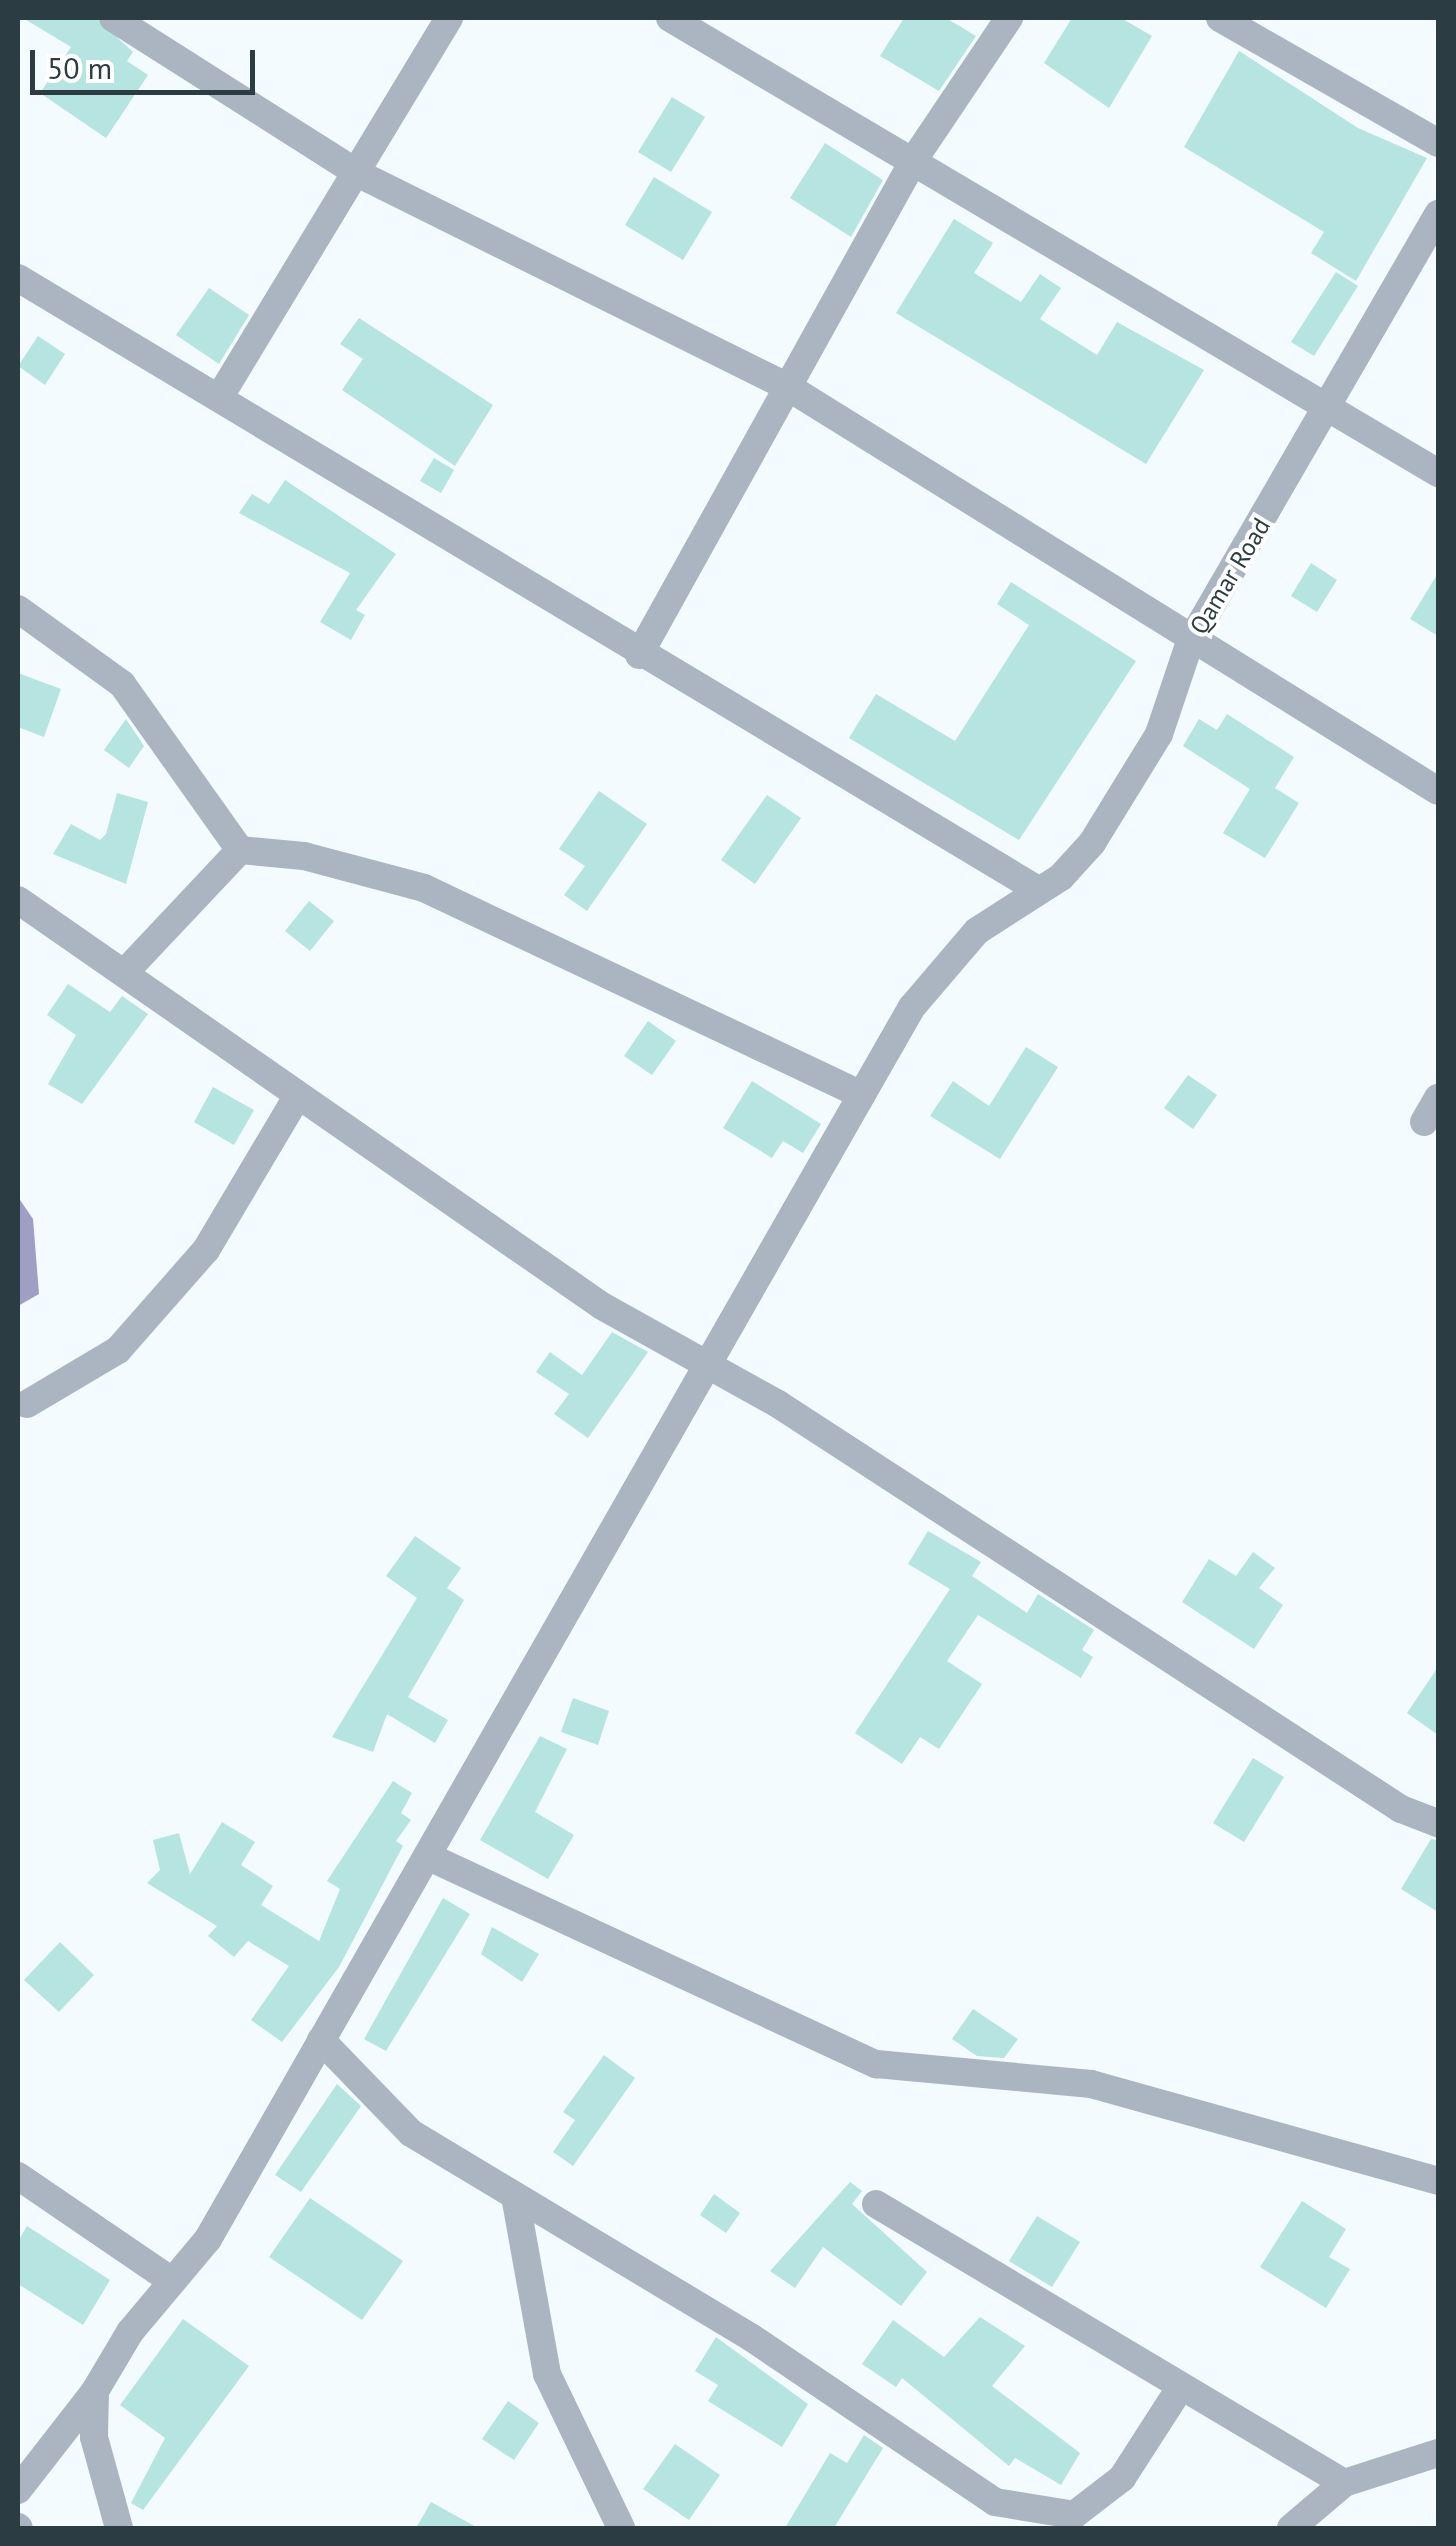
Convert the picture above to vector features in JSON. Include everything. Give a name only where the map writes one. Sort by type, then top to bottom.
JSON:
[{"type":"street","points":[[113,18],[358,173],[788,387],[1190,642],[1438,790]]},
{"type":"street","points":[[219,398],[450,18]]},
{"type":"street","points":[[670,18],[915,158],[1438,473]]},
{"type":"street","points":[[639,655],[915,158],[1009,18]]},
{"type":"street","points":[[1220,18],[1438,143]]},
{"type":"street","name":"Qamar Road","points":[[18,2490],[96,2391],[172,2280],[208,2240],[912,1008],[999,911],[1038,890],[1092,843],[1158,734],[1190,642],[1331,408],[1438,214]]},
{"type":"street","points":[[18,278],[639,655],[1038,890]]},
{"type":"street","points":[[18,610],[122,684],[240,850],[424,888],[862,1095]]},
{"type":"street","points":[[127,970],[240,850]]},
{"type":"street","points":[[18,900],[127,970],[297,1097],[602,1306],[707,1364],[1400,1809],[1438,1823]]},
{"type":"street","points":[[21,1402],[118,1350],[206,1250],[297,1097]]},
{"type":"street","points":[[427,1856],[876,2064],[1091,2084],[1438,2180]]},
{"type":"street","points":[[321,2040],[411,2133],[752,2338],[996,2502],[1074,2514],[1122,2478],[1178,2390]]},
{"type":"street","points":[[18,2176],[172,2280]]},
{"type":"street","points":[[515,2196],[547,2374],[621,2528]]},
{"type":"street","points":[[876,2204],[1178,2390],[1344,2483]]},
{"type":"street","points":[[96,2391],[94,2436],[119,2528]]},
{"type":"street","points":[[1291,2528],[1344,2483],[1438,2452]]},
{"type":"water","points":[[18,1197],[33,1219],[39,1294],[18,1306]]},
{"type":"building","points":[[23,18],[96,18],[133,52],[127,61],[148,75],[106,138],[40,93],[71,47]]},
{"type":"building","points":[[904,18],[946,18],[976,36],[939,91],[880,56]]},
{"type":"building","points":[[1072,18],[1121,18],[1152,36],[1109,108],[1044,63]]},
{"type":"building","points":[[1239,51],[1358,128],[1427,158],[1356,281],[1311,253],[1324,232],[1184,147]]},
{"type":"building","points":[[672,97],[705,117],[671,172],[638,152]]},
{"type":"building","points":[[825,143],[883,180],[851,237],[790,198]]},
{"type":"building","points":[[654,177],[712,212],[683,260],[625,225]]},
{"type":"building","points":[[954,219],[993,243],[974,273],[1021,302],[1040,274],[1061,288],[1040,319],[1097,355],[1117,322],[1204,370],[1146,464],[896,313]]},
{"type":"building","points":[[1336,272],[1358,286],[1314,356],[1291,342]]},
{"type":"building","points":[[209,288],[249,315],[219,364],[176,335]]},
{"type":"building","points":[[359,318],[493,405],[455,466],[342,390],[363,359],[340,344]]},
{"type":"building","points":[[38,336],[65,354],[45,385],[18,366]]},
{"type":"building","points":[[434,458],[454,470],[441,493],[420,481]]},
{"type":"building","points":[[285,480],[396,554],[356,610],[365,615],[351,640],[320,622],[350,573],[239,513],[252,494],[269,504]]},
{"type":"building","points":[[1311,563],[1337,580],[1317,612],[1291,596]]},
{"type":"building","points":[[1438,573],[1438,636],[1410,619]]},
{"type":"building","points":[[1011,582],[1136,661],[1019,840],[849,738],[876,694],[955,741],[1029,625],[997,604]]},
{"type":"building","points":[[18,673],[61,689],[44,737],[18,727]]},
{"type":"building","points":[[1227,714],[1294,757],[1275,788],[1299,803],[1265,858],[1223,833],[1250,789],[1183,746],[1199,719],[1217,730]]},
{"type":"building","points":[[126,719],[144,746],[129,768],[104,750]]},
{"type":"building","points":[[599,791],[647,824],[587,911],[564,895],[585,866],[559,849]]},
{"type":"building","points":[[117,793],[148,802],[126,884],[53,854],[71,824],[100,840],[106,834]]},
{"type":"building","points":[[767,795],[801,818],[755,884],[721,860]]},
{"type":"building","points":[[309,901],[334,921],[310,951],[285,931]]},
{"type":"building","points":[[68,984],[110,1012],[122,996],[148,1014],[82,1104],[48,1084],[76,1035],[47,1015]]},
{"type":"building","points":[[648,1021],[676,1041],[652,1075],[624,1056]]},
{"type":"building","points":[[1026,1047],[1058,1067],[1000,1159],[930,1116],[953,1081],[989,1106]]},
{"type":"building","points":[[1188,1075],[1217,1095],[1193,1129],[1164,1108]]},
{"type":"building","points":[[752,1081],[821,1124],[803,1153],[783,1141],[772,1158],[723,1128]]},
{"type":"building","points":[[213,1087],[254,1110],[234,1145],[194,1122]]},
{"type":"building","points":[[612,1332],[648,1352],[588,1438],[554,1414],[569,1394],[536,1372],[550,1352],[582,1375]]},
{"type":"building","points":[[928,1531],[981,1562],[972,1576],[1027,1613],[1038,1594],[1094,1630],[1082,1650],[1093,1657],[1081,1678],[978,1615],[947,1661],[982,1684],[939,1749],[920,1737],[902,1764],[855,1733],[950,1589],[908,1564]]},
{"type":"building","points":[[415,1536],[461,1568],[447,1588],[464,1600],[408,1697],[448,1720],[435,1743],[387,1714],[373,1752],[332,1737],[417,1598],[386,1576]]},
{"type":"building","points":[[1253,1552],[1275,1568],[1259,1588],[1283,1605],[1254,1649],[1182,1602],[1209,1559],[1236,1576]]},
{"type":"building","points":[[1438,1667],[1438,1735],[1407,1713]]},
{"type":"building","points":[[573,1698],[609,1711],[598,1745],[561,1732]]},
{"type":"building","points":[[540,1736],[567,1749],[535,1812],[574,1835],[548,1879],[480,1840]]},
{"type":"building","points":[[1253,1758],[1284,1777],[1244,1842],[1213,1823]]},
{"type":"building","points":[[393,1781],[412,1793],[401,1813],[411,1820],[396,1841],[403,1846],[339,1967],[282,2042],[251,2020],[289,1966],[248,1941],[234,1957],[208,1936],[217,1926],[147,1883],[160,1870],[153,1840],[179,1833],[190,1874],[222,1822],[255,1842],[241,1865],[273,1886],[261,1905],[319,1941],[340,1889],[327,1881]]},
{"type":"building","points":[[1431,1839],[1438,1840],[1438,1912],[1401,1889]]},
{"type":"building","points":[[443,1898],[470,1914],[386,2051],[364,2039]]},
{"type":"building","points":[[492,1927],[539,1954],[522,1982],[481,1954]]},
{"type":"building","points":[[60,1942],[94,1975],[59,2012],[24,1980]]},
{"type":"building","points":[[973,2009],[1018,2039],[1004,2058],[977,2056],[952,2039]]},
{"type":"building","points":[[604,2055],[635,2078],[573,2166],[553,2152],[575,2120],[563,2112]]},
{"type":"building","points":[[337,2084],[361,2106],[301,2192],[275,2175]]},
{"type":"building","points":[[850,2182],[862,2191],[852,2204],[927,2272],[901,2306],[823,2247],[795,2288],[770,2271]]},
{"type":"building","points":[[714,2194],[740,2213],[726,2233],[700,2215]]},
{"type":"building","points":[[310,2198],[403,2261],[362,2320],[269,2257]]},
{"type":"building","points":[[1302,2201],[1346,2229],[1329,2257],[1350,2269],[1326,2308],[1260,2267]]},
{"type":"building","points":[[1037,2216],[1080,2242],[1052,2287],[1009,2261]]},
{"type":"building","points":[[27,2226],[110,2280],[83,2325],[18,2284],[18,2241]]},
{"type":"building","points":[[980,2317],[1025,2346],[992,2386],[1080,2453],[1061,2485],[1015,2458],[1009,2466],[902,2378],[896,2387],[862,2364],[893,2320],[944,2357]]},
{"type":"building","points":[[183,2319],[249,2366],[143,2510],[131,2503],[165,2438],[120,2405]]},
{"type":"building","points":[[716,2337],[808,2404],[782,2447],[708,2401],[718,2385],[695,2371]]},
{"type":"building","points":[[508,2401],[539,2423],[514,2460],[482,2439]]},
{"type":"building","points":[[864,2435],[883,2448],[834,2528],[785,2528],[830,2453],[847,2463]]},
{"type":"building","points":[[675,2444],[720,2475],[689,2520],[643,2489]]},
{"type":"building","points":[[431,2502],[478,2528],[416,2528]]}]
